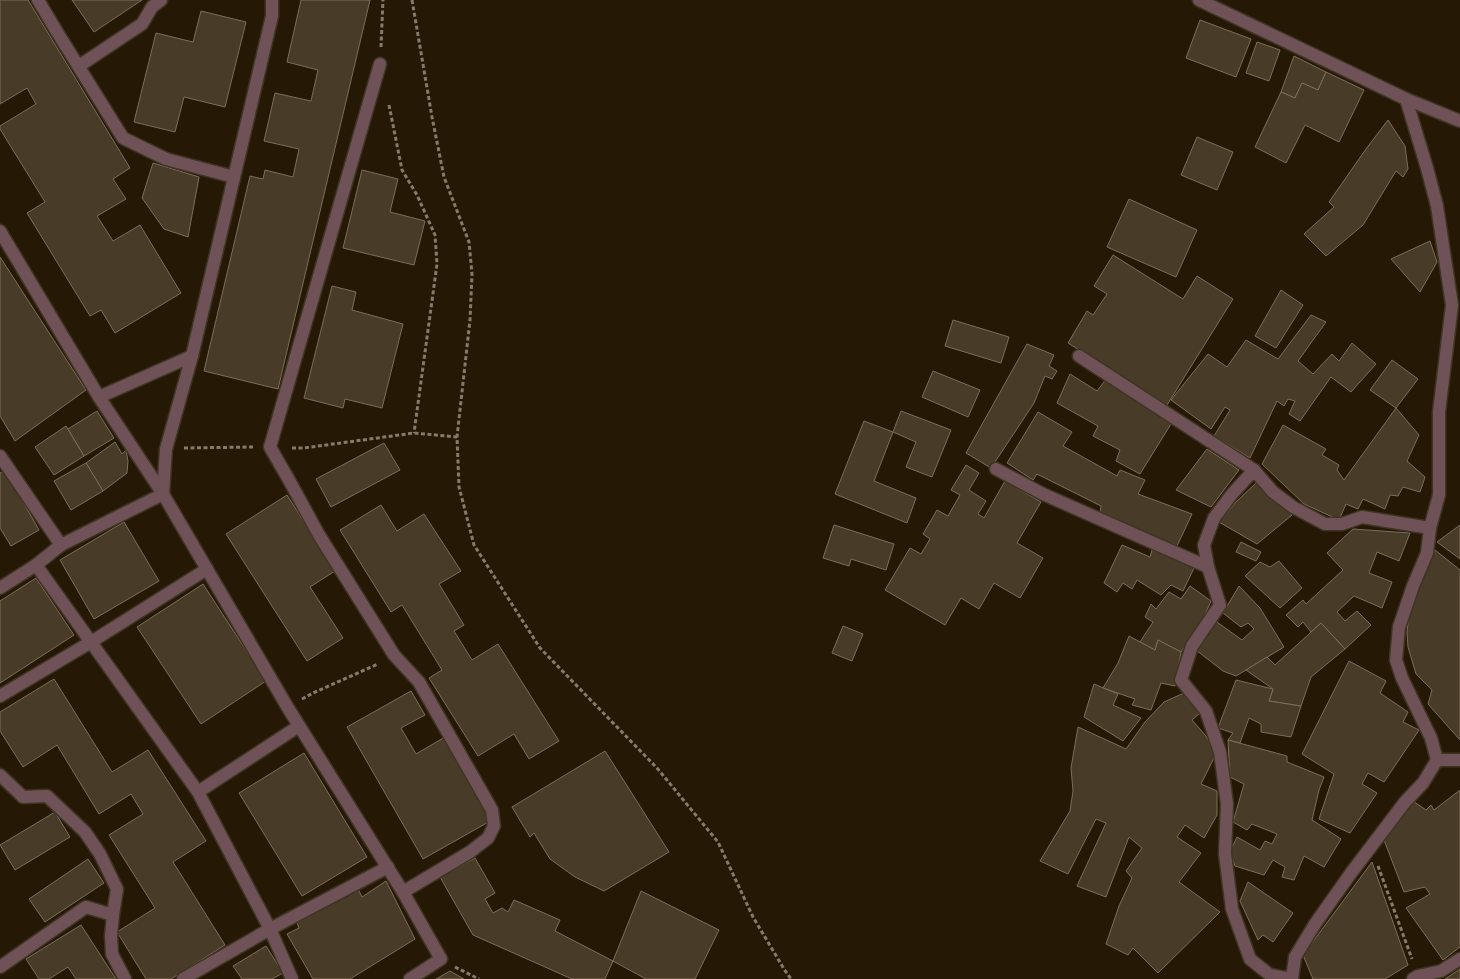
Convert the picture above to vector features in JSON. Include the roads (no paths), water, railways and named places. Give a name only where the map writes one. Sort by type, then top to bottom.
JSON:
[{"type":"street","points":[[38,0],[124,138],[166,159],[234,177]]},
{"type":"street","points":[[79,66],[142,24],[152,7],[161,0]]},
{"type":"street","points":[[162,494],[166,449],[192,356],[272,16],[272,0]]},
{"type":"street","points":[[1199,0],[1406,99],[1460,121]]},
{"type":"street","points":[[380,64],[270,448],[290,480],[319,535],[394,655],[418,682],[492,810],[494,826],[488,838],[470,852],[403,892]]},
{"type":"street","points":[[1254,470],[1232,494],[1214,518],[1204,545],[1208,567],[1220,605],[1192,646],[1181,680],[1206,711],[1220,752],[1227,804],[1225,854],[1232,909],[1250,959],[1270,975],[1292,979],[1295,957],[1315,924],[1405,802],[1423,783],[1437,760],[1431,738],[1402,678],[1396,660],[1399,627],[1427,553],[1430,528],[1439,495],[1439,412],[1452,305],[1437,206],[1406,99]]},
{"type":"street","points":[[0,231],[99,397],[162,494],[288,708],[388,867],[441,960],[410,979]]},
{"type":"street","points":[[99,397],[192,356]]},
{"type":"street","points":[[1079,356],[1254,470],[1273,492],[1293,507],[1325,524],[1342,524],[1362,517],[1430,528]]},
{"type":"street","points":[[2,461],[60,545]]},
{"type":"street","points":[[996,470],[1043,494],[1208,567]]},
{"type":"street","points":[[0,588],[36,566],[60,545],[162,494]]},
{"type":"street","points":[[36,566],[198,792],[270,929],[292,979]]},
{"type":"street","points":[[0,696],[91,642],[207,569]]},
{"type":"street","points":[[198,792],[299,726]]},
{"type":"street","points":[[1437,760],[1460,760]]},
{"type":"street","points":[[0,775],[23,797],[47,796],[85,832],[100,854],[117,890],[111,936],[112,954],[125,979]]},
{"type":"street","points":[[184,979],[270,929],[388,867]]},
{"type":"street","points":[[0,967],[86,907],[113,915]]},
{"type":"street","points":[[1416,978],[1441,971],[1460,959]]}]
